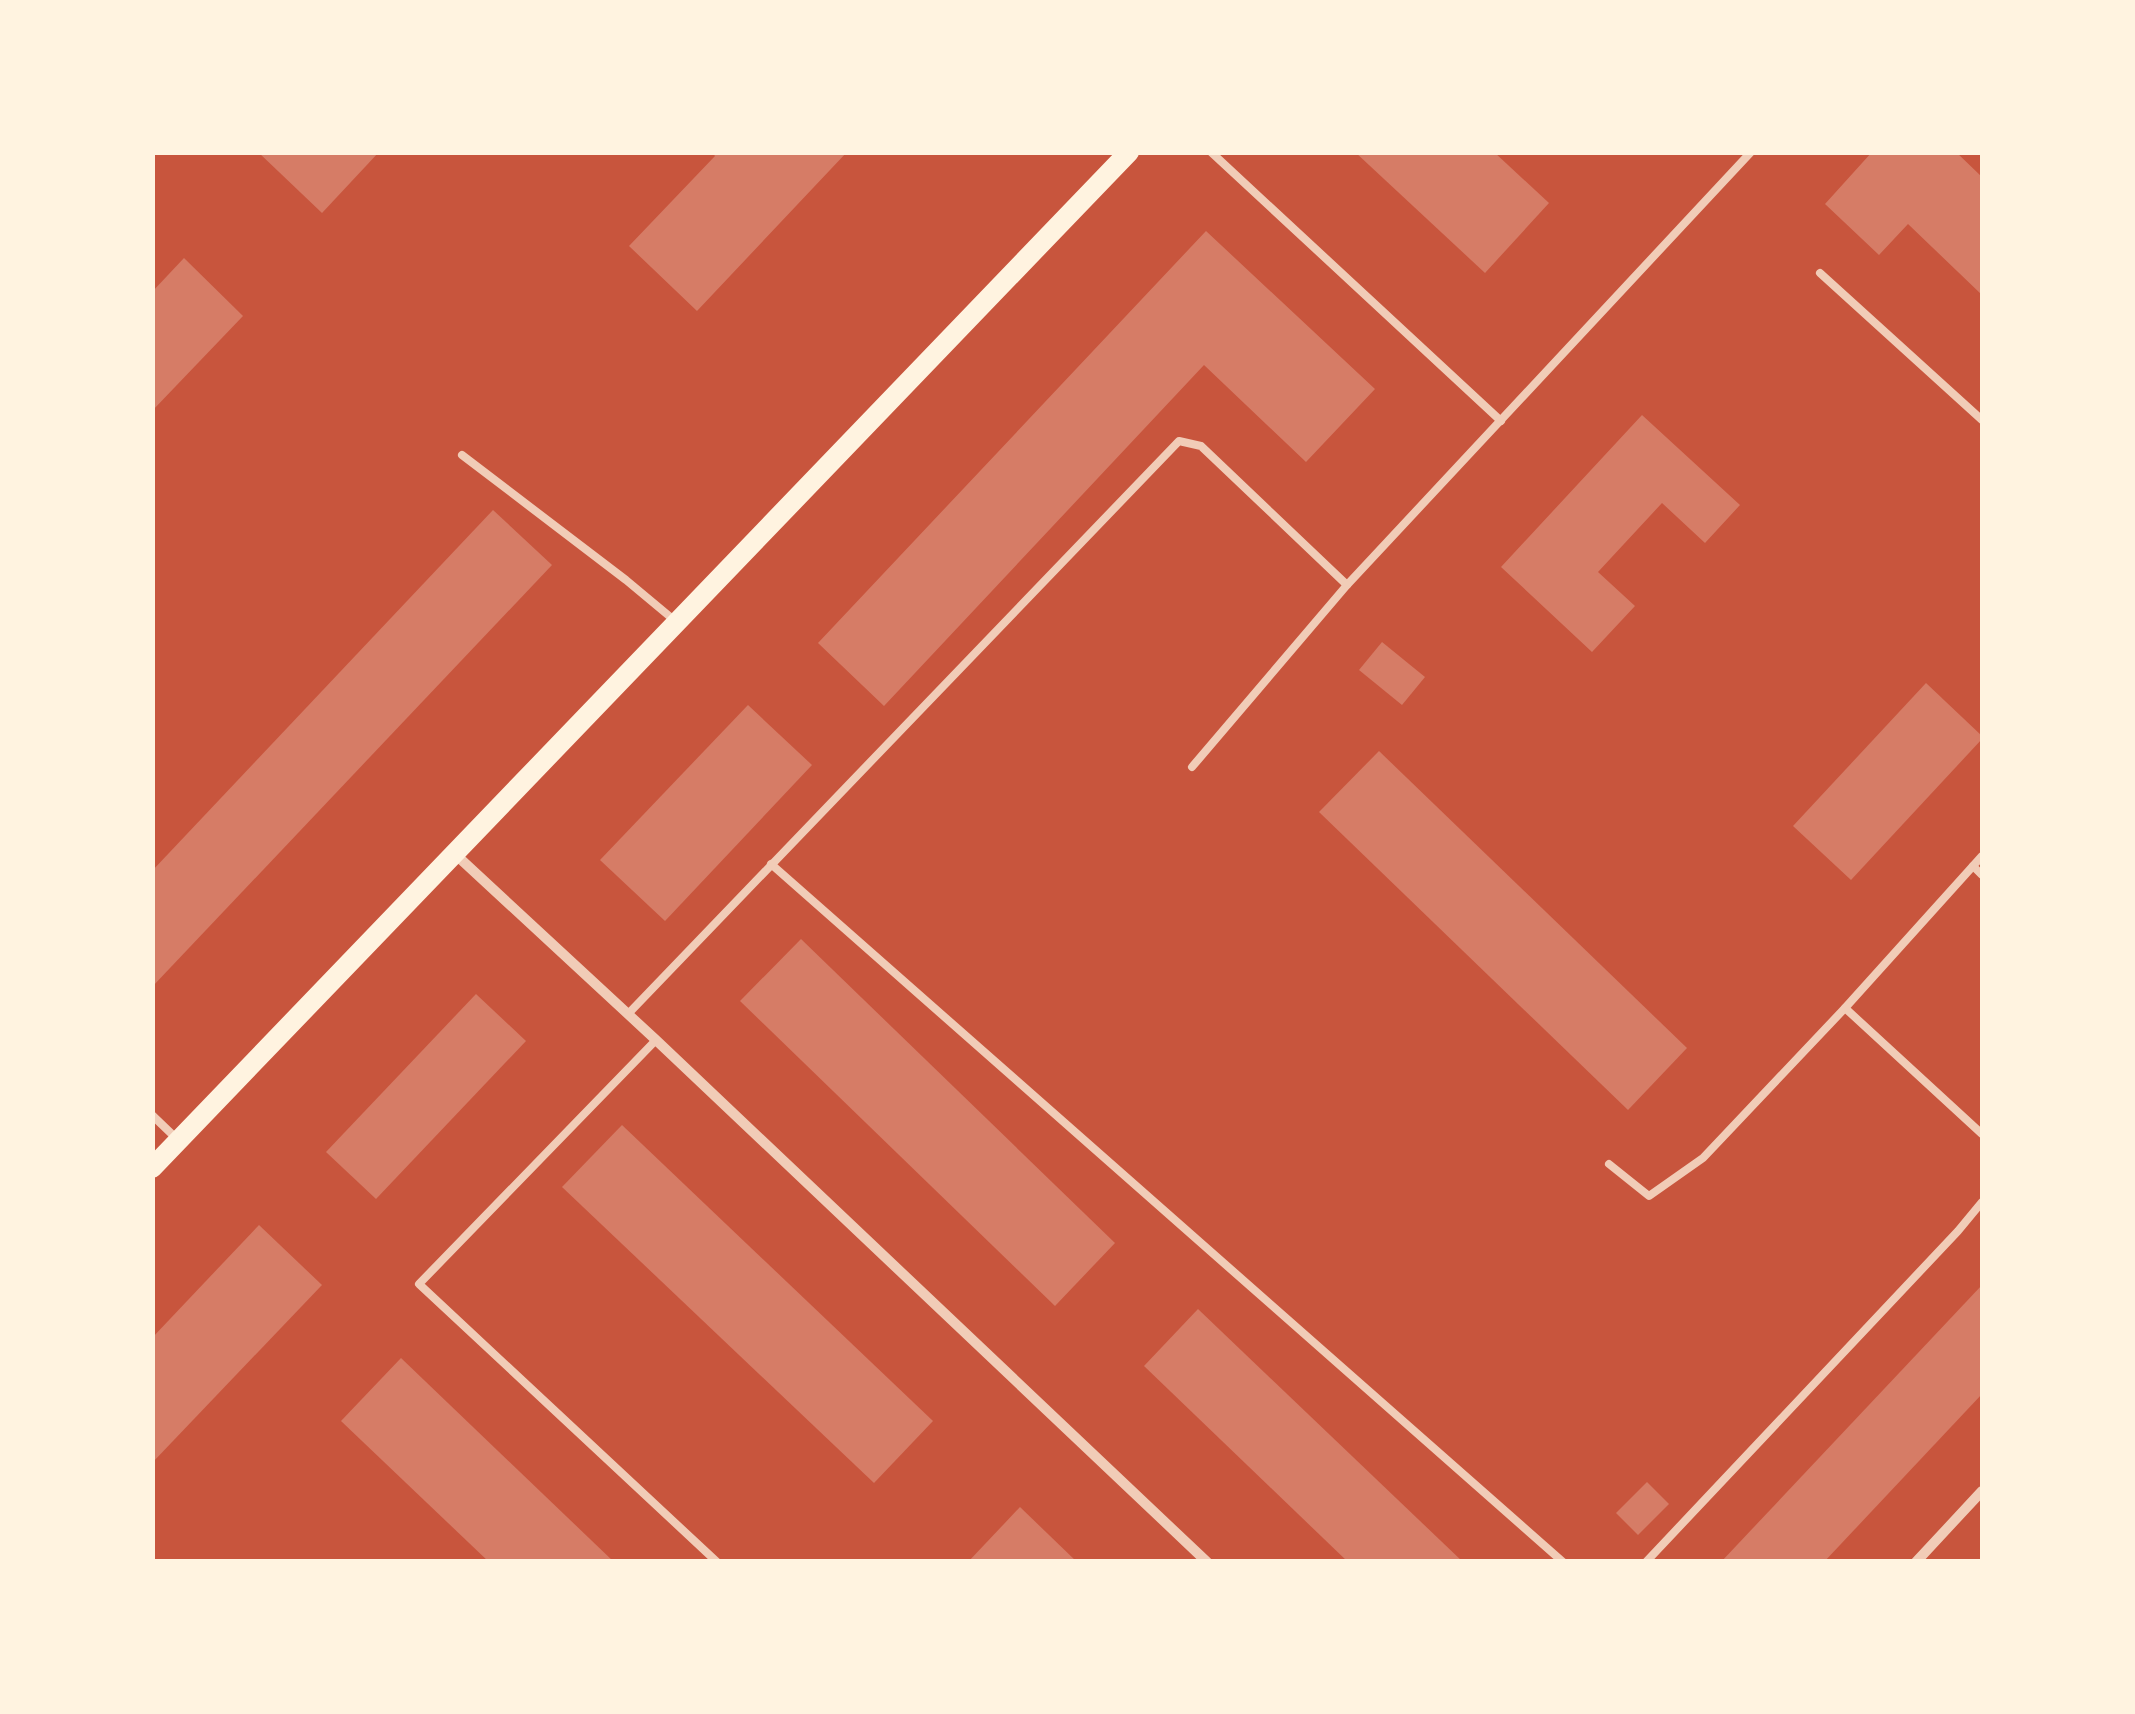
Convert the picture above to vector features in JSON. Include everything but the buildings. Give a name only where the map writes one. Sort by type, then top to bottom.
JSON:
[{"type":"main road","points":[[152,1168],[1128,152]]},
{"type":"street","points":[[453,852],[1207,1562]]},
{"type":"street","points":[[1916,1562],[1982,1490]]},
{"type":"lane","points":[[1212,152],[1500,421]]},
{"type":"lane","points":[[1192,767],[1347,585],[1751,152]]},
{"type":"lane","points":[[1820,273],[1982,420]]},
{"type":"lane","points":[[628,1014],[1180,442],[1201,446],[1347,585]]},
{"type":"lane","points":[[462,455],[678,623]]},
{"type":"lane","points":[[1609,1164],[1650,1196],[1703,1158],[1982,856]]},
{"type":"lane","points":[[771,864],[1563,1562]]},
{"type":"lane","points":[[1973,866],[1982,875]]},
{"type":"lane","points":[[1845,1008],[1982,1134]]},
{"type":"lane","points":[[656,1040],[419,1284],[717,1562]]},
{"type":"lane","points":[[152,1116],[178,1140]]},
{"type":"lane","points":[[1646,1562],[1982,1202]]}]
